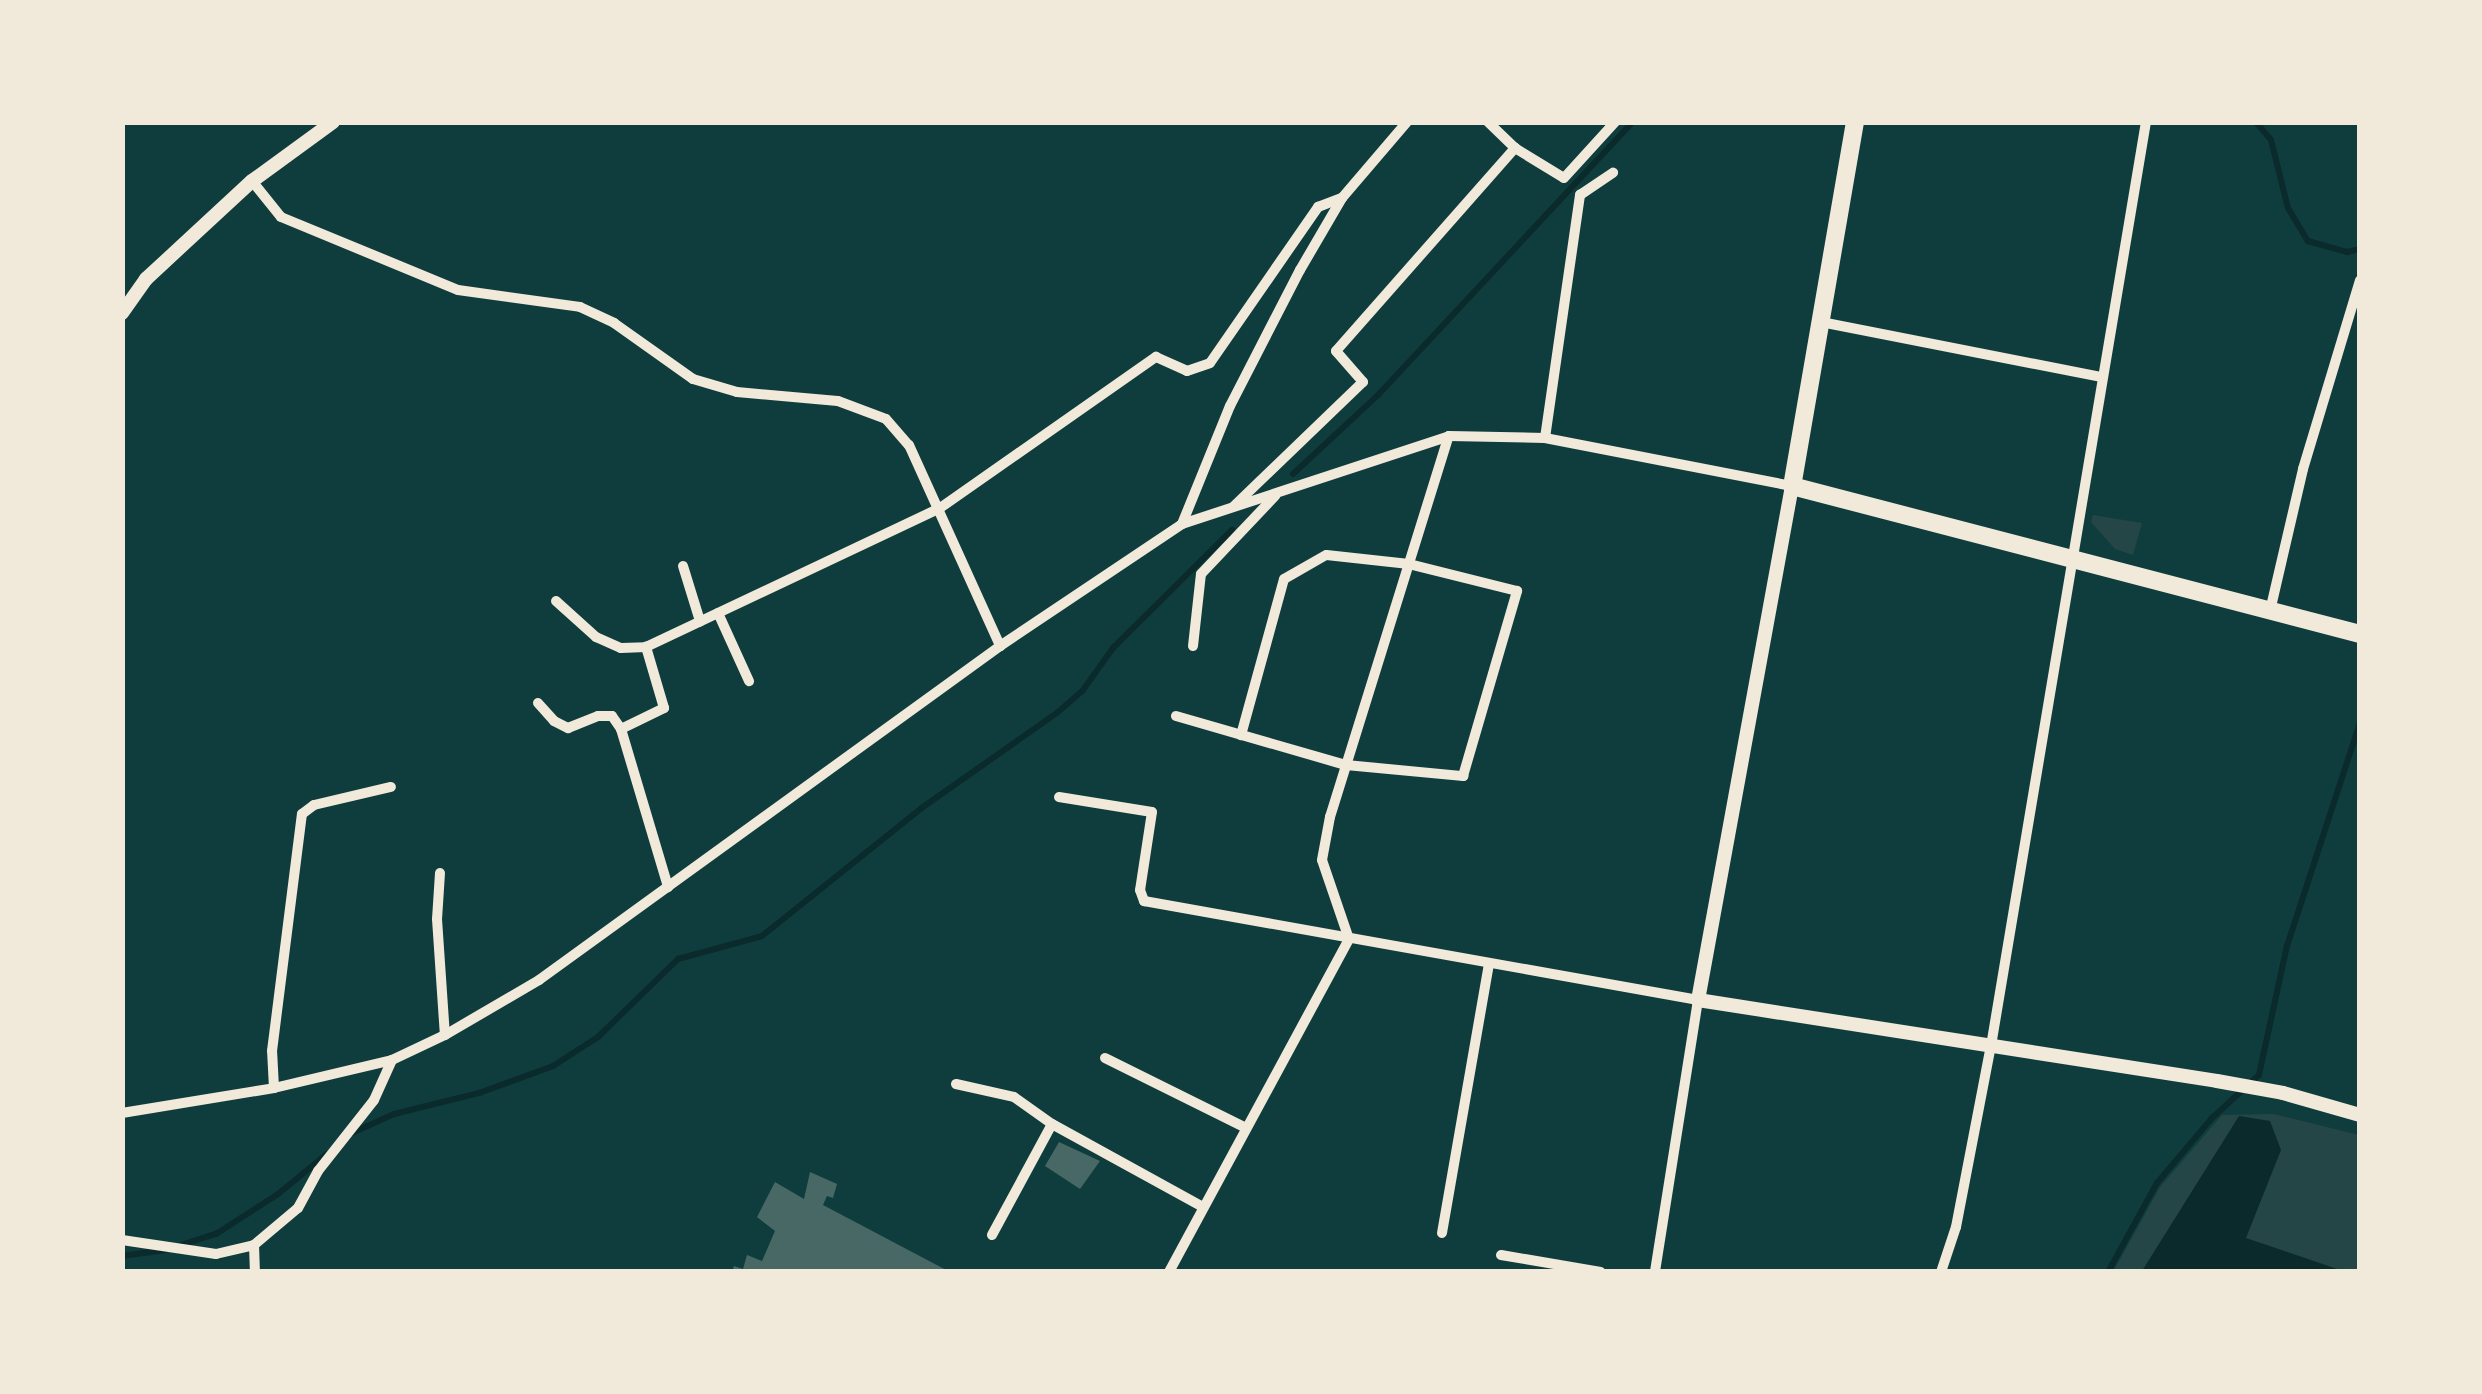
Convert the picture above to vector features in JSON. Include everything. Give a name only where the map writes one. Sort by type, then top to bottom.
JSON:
[{"type":"main road","points":[[1856,122],[1792,486],[2360,634]]},
{"type":"street","points":[[122,312],[146,279],[252,181],[334,122]]},
{"type":"street","points":[[1182,524],[1230,406],[1342,198],[1406,122]]},
{"type":"street","points":[[1488,122],[1515,148],[1564,178],[1615,122]]},
{"type":"street","points":[[1941,1272],[1956,1227],[1990,1046],[2146,122]]},
{"type":"street","points":[[1230,510],[1363,382],[1336,351],[1515,148]]},
{"type":"street","points":[[1544,438],[1580,196],[1613,172]]},
{"type":"street","points":[[252,181],[281,217],[458,290],[580,307],[614,323],[693,379],[738,392],[838,401],[886,419],[909,446],[1000,646]]},
{"type":"street","points":[[556,601],[596,637],[621,648],[646,647],[940,508],[1156,356],[1187,372],[1210,363],[1223,351],[1318,206],[1342,198]]},
{"type":"street","points":[[2270,610],[2303,470],[2360,280]]},
{"type":"street","points":[[1822,322],[2102,377]]},
{"type":"street","points":[[1168,1272],[1349,939],[1322,860],[1346,766],[1449,436]]},
{"type":"street","points":[[122,1112],[274,1088],[392,1060],[445,1035],[539,980],[1000,646],[1182,524],[1449,436],[1544,438],[1792,486],[1698,1000],[1655,1272]]},
{"type":"street","points":[[1193,646],[1201,574],[1276,496]]},
{"type":"street","points":[[1176,716],[1346,766],[1463,776],[1517,591],[1409,564],[1326,555],[1284,579],[1241,735]]},
{"type":"street","points":[[682,566],[700,621]]},
{"type":"street","points":[[718,613],[749,681]]},
{"type":"street","points":[[621,729],[664,708],[646,647]]},
{"type":"street","points":[[538,702],[554,721],[568,728],[598,716],[612,716],[621,729],[668,887]]},
{"type":"street","points":[[274,1088],[272,1052],[302,814],[314,806],[391,788]]},
{"type":"street","points":[[1059,797],[1152,812],[1140,890],[1144,901],[1698,1000],[2217,1081],[2283,1093],[2360,1115]]},
{"type":"street","points":[[440,873],[436,919],[445,1035]]},
{"type":"street","points":[[1442,1233],[1488,964]]},
{"type":"street","points":[[1105,1058],[1246,1128]]},
{"type":"street","points":[[122,1240],[216,1254],[254,1245],[298,1208],[318,1172],[374,1100],[392,1060]]},
{"type":"street","points":[[956,1084],[1014,1097],[1052,1124],[1204,1207]]},
{"type":"street","points":[[992,1235],[1052,1124]]},
{"type":"street","points":[[254,1245],[255,1272]]},
{"type":"street","points":[[1502,1256],[1602,1272]]},
{"type":"shaded area","points":[[2093,515],[2142,523],[2133,555],[2115,549],[2091,522]]},
{"type":"shaded area","points":[[2274,1114],[2359,1135],[2359,1271],[2113,1272],[2160,1187],[2222,1115]]},
{"type":"shaded area","points":[[2239,1116],[2270,1121],[2281,1150],[2246,1238],[2343,1271],[2142,1271]]},
{"type":"building","points":[[1059,1142],[1100,1161],[1080,1189],[1045,1166]]},
{"type":"building","points":[[810,1172],[837,1184],[833,1198],[827,1196],[823,1205],[950,1272],[732,1272],[734,1266],[743,1269],[747,1255],[762,1261],[775,1231],[757,1217],[775,1182],[804,1199]]},
{"type":"waterway","points":[[1293,474],[1379,394],[1633,122]]},
{"type":"waterway","points":[[2256,122],[2271,140],[2288,208],[2308,241],[2347,252],[2360,249]]},
{"type":"waterway","points":[[352,1133],[394,1114],[479,1093],[553,1066],[598,1037],[678,959],[762,936],[923,807],[1058,712],[1083,690],[1113,648],[1232,530]]},
{"type":"waterway","points":[[2108,1272],[2157,1183],[2211,1119],[2259,1075],[2287,946],[2360,723]]},
{"type":"waterway","points":[[178,1246],[216,1234],[278,1194],[327,1154]]},
{"type":"waterway","points":[[122,1256],[166,1250]]}]
